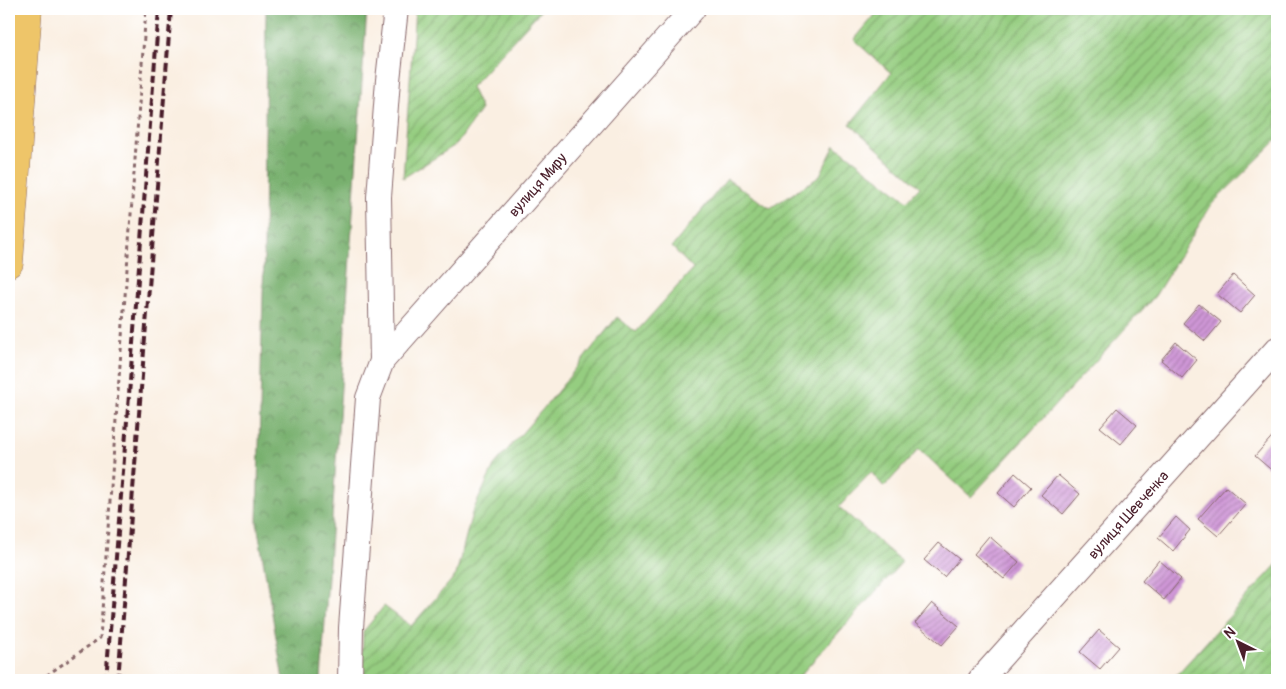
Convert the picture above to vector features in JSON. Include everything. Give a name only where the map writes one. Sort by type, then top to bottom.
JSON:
[{"type":"main road","points":[[9,262],[28,9]]},
{"type":"street","points":[[350,680],[351,628],[368,398],[382,361],[379,197],[388,80],[396,9]]},
{"type":"street","name":"вулиця Миру","points":[[382,361],[693,9]]},
{"type":"street","name":"вулиця Шевченка","points":[[980,680],[1277,349]]},
{"type":"path","points":[[40,680],[100,638],[146,9]]},
{"type":"green space","points":[[266,9],[367,9],[321,680],[283,680],[257,523],[264,255]]},
{"type":"green space","points":[[415,9],[542,9],[471,87],[481,109],[457,144],[403,178]]},
{"type":"green space","points":[[880,9],[1277,9],[1277,140],[1212,204],[1155,296],[971,497],[919,449],[884,487],[871,472],[839,507],[902,562],[796,680],[362,680],[363,632],[384,606],[411,626],[456,575],[472,513],[495,464],[549,402],[617,317],[636,332],[693,269],[672,247],[727,179],[770,208],[819,177],[835,145],[907,201],[920,187],[850,124],[891,73],[854,40]]},
{"type":"green space","points":[[1277,564],[1277,680],[1172,680]]},
{"type":"building","points":[[1233,275],[1255,295],[1240,313],[1217,294]]},
{"type":"building","points":[[1199,304],[1221,322],[1205,341],[1183,323]]},
{"type":"building","points":[[1176,342],[1197,360],[1182,378],[1161,360]]},
{"type":"building","points":[[1117,408],[1137,425],[1121,444],[1100,427]]},
{"type":"building","points":[[1277,431],[1277,472],[1276,474],[1255,456]]},
{"type":"building","points":[[1015,473],[1031,487],[1014,507],[998,493]]},
{"type":"building","points":[[1058,475],[1080,494],[1063,514],[1041,495]]},
{"type":"building","points":[[1226,487],[1246,504],[1218,536],[1198,519]]},
{"type":"building","points":[[1176,517],[1190,530],[1173,551],[1158,538]]},
{"type":"building","points":[[989,536],[1019,562],[1004,579],[974,554]]},
{"type":"building","points":[[939,543],[959,559],[944,577],[924,560]]},
{"type":"building","points":[[1159,560],[1181,579],[1164,600],[1142,581]]},
{"type":"building","points":[[932,603],[959,626],[942,645],[915,623]]},
{"type":"building","points":[[1099,630],[1119,647],[1100,669],[1080,652]]},
{"type":"railway","points":[[106,680],[159,9]]},
{"type":"railway","points":[[118,680],[171,9]]}]
